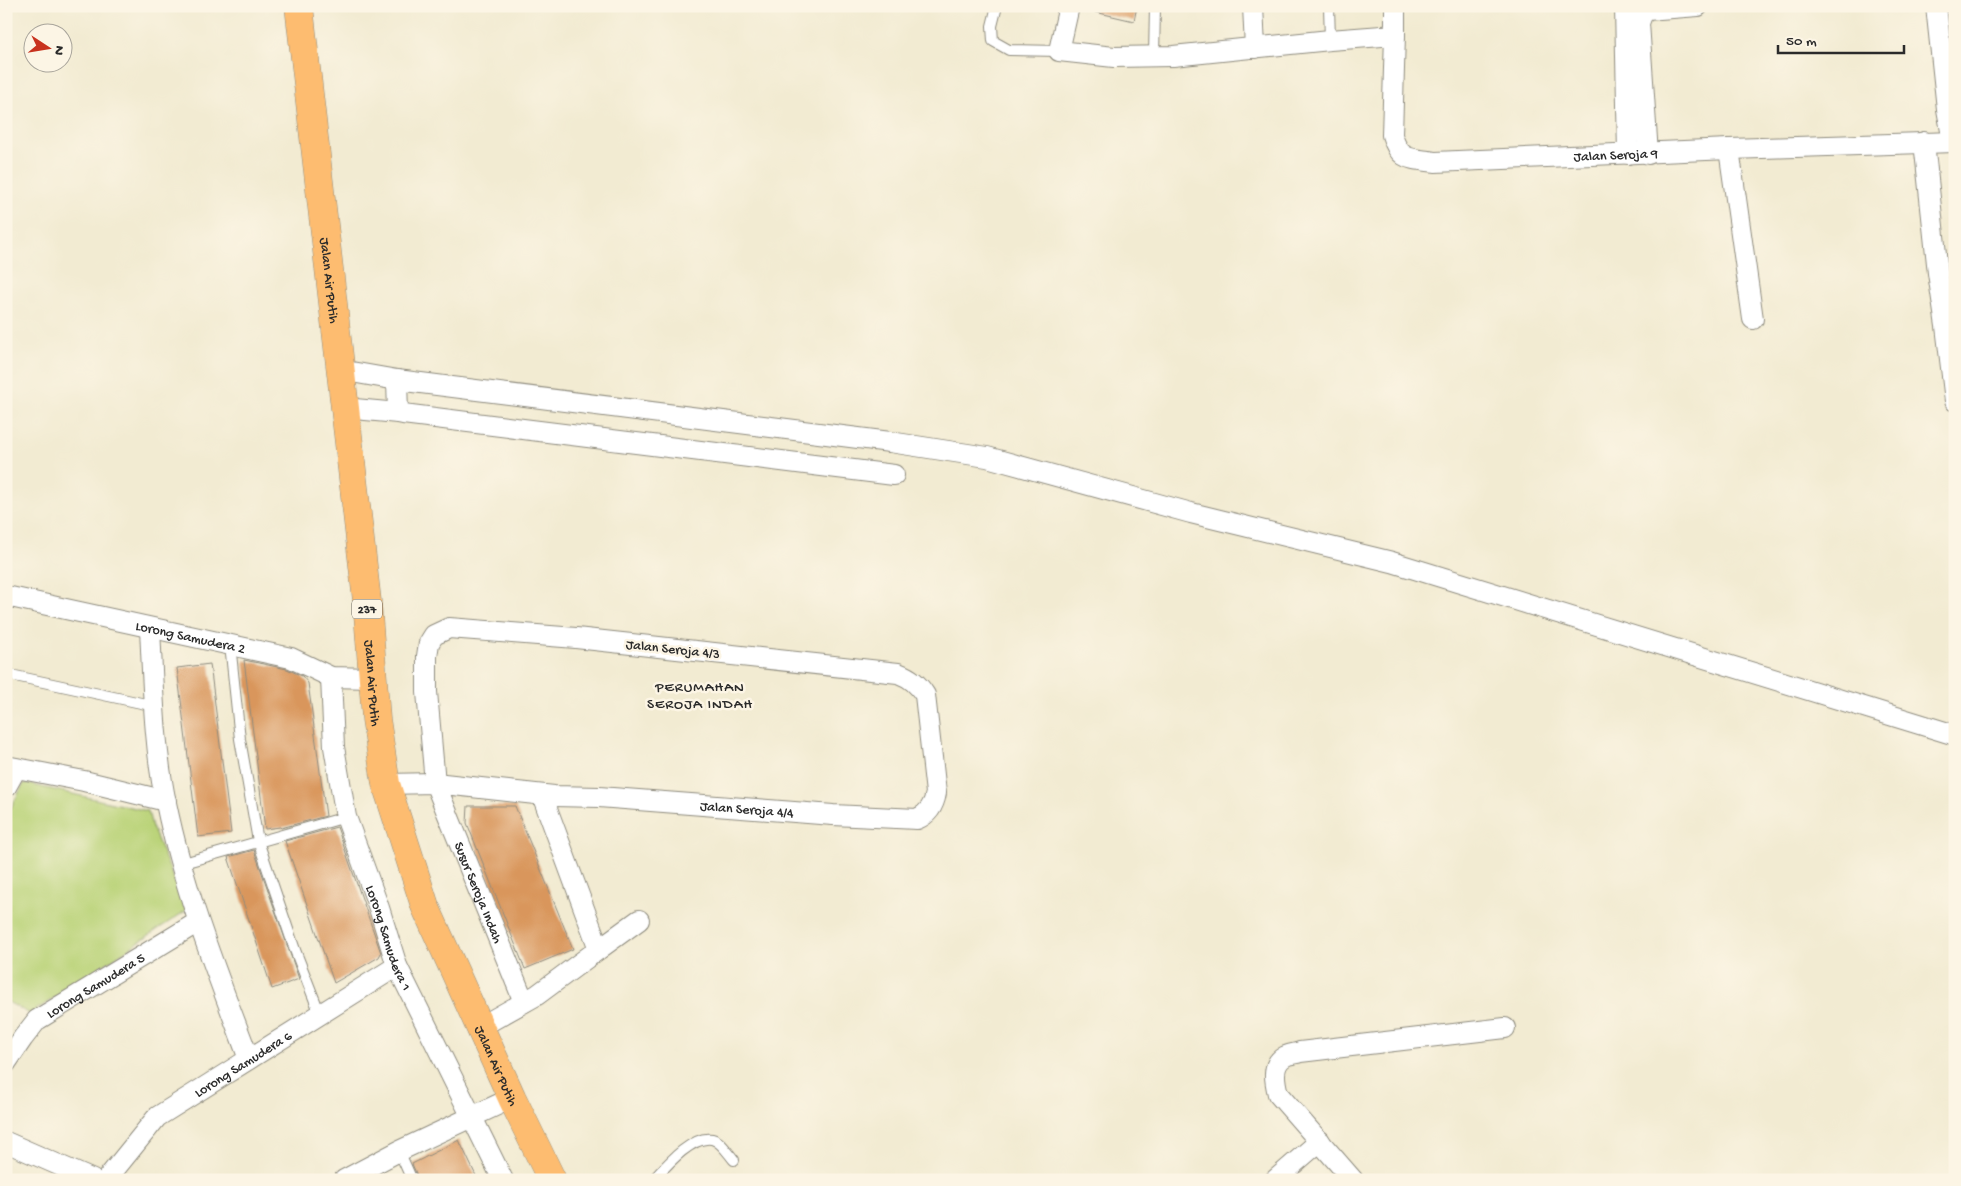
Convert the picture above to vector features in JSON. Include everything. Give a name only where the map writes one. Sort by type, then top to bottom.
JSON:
[{"type":"main road","name":"Jalan Air Putih","points":[[299,6],[367,601],[372,678],[386,784],[425,906],[512,1098],[552,1180]]},
{"type":"street","points":[[1069,6],[1059,51],[1114,57],[1173,56],[1396,35]]},
{"type":"street","points":[[1253,6],[1255,48]]},
{"type":"street","name":"Jalan Seroja 9","points":[[1395,6],[1396,35],[1392,135],[1396,149],[1407,158],[1435,162],[1729,149],[1954,142]]},
{"type":"street","points":[[1625,6],[1628,154]]},
{"type":"street","points":[[1648,154],[1639,23],[1642,15],[1647,10],[1698,6]]},
{"type":"street","points":[[1936,6],[1947,109],[1954,142]]},
{"type":"street","points":[[1924,142],[1938,273],[1955,401]]},
{"type":"street","points":[[1729,149],[1753,319]]},
{"type":"street","points":[[340,370],[397,380],[890,442],[987,457],[1191,513],[1392,562],[1955,735]]},
{"type":"street","points":[[397,380],[398,413]]},
{"type":"street","points":[[344,408],[398,413],[894,475]]},
{"type":"street","name":"Lorong Samudera 2","points":[[6,596],[150,629],[230,644],[290,658],[331,677],[372,678]]},
{"type":"street","name":"Jalan Seroja 4/3","points":[[434,783],[427,656],[429,643],[434,636],[449,628],[502,631],[890,672],[910,677],[919,685]]},
{"type":"street","points":[[150,629],[155,706],[166,801],[180,864],[198,922],[249,1058]]},
{"type":"street","name":"Lorong Samudera 1","points":[[331,677],[334,747],[346,818],[397,966],[503,1180]]},
{"type":"street","name":"Jalan Seroja 4/4","points":[[386,784],[434,783],[542,795],[599,797],[833,815],[917,818],[924,816],[930,810],[936,793],[925,695],[919,685]]},
{"type":"street","points":[[6,788],[11,768],[84,781],[166,801]]},
{"type":"street","name":"Susur Seroja Indah","points":[[434,783],[524,1002]]},
{"type":"street","points":[[542,795],[599,949]]},
{"type":"street","points":[[480,1027],[537,995],[639,920]]},
{"type":"street","name":"Lorong Samudera 5","points":[[6,1063],[37,1020],[198,922]]},
{"type":"street","name":"Lorong Samudera 6","points":[[106,1180],[157,1117],[397,966]]},
{"type":"street","points":[[1353,1180],[1278,1094],[1274,1080],[1276,1066],[1284,1057],[1300,1052],[1505,1028]]},
{"type":"street","points":[[344,1180],[398,1151],[512,1098]]},
{"type":"street","points":[[1275,1180],[1320,1141]]},
{"type":"street","points":[[6,1142],[93,1180]]},
{"type":"lane","points":[[997,6],[992,26],[993,41],[1009,50],[1059,51]]},
{"type":"lane","points":[[1154,57],[1155,6]]},
{"type":"lane","points":[[1329,6],[1330,40]]},
{"type":"lane","points":[[230,644],[240,739],[258,841],[295,950],[320,1014]]},
{"type":"lane","points":[[6,674],[155,706]]},
{"type":"lane","points":[[180,864],[346,818]]},
{"type":"lane","points":[[653,1180],[676,1155],[699,1141],[710,1139],[716,1141],[734,1160]]},
{"type":"lane","points":[[398,1151],[412,1180]]},
{"type":"green space","points":[[24,783],[148,811],[152,827],[187,910],[30,1014],[6,1001],[6,817]]},
{"type":"building","points":[[1096,6],[1137,6],[1134,21],[1095,12]]},
{"type":"building","points":[[244,660],[287,669],[302,676],[308,683],[326,816],[281,828],[265,829]]},
{"type":"building","points":[[210,664],[231,833],[198,837],[177,668]]},
{"type":"building","points":[[468,806],[515,806],[573,949],[525,969],[467,823]]},
{"type":"building","points":[[337,827],[381,953],[379,957],[334,983],[285,841]]},
{"type":"building","points":[[254,850],[299,979],[272,989],[228,857]]},
{"type":"building","points":[[459,1140],[478,1180],[419,1180],[412,1164]]},
{"type":"district","name":"PERUMAHAN SEROJA INDAH","points":[[700,694]]}]
